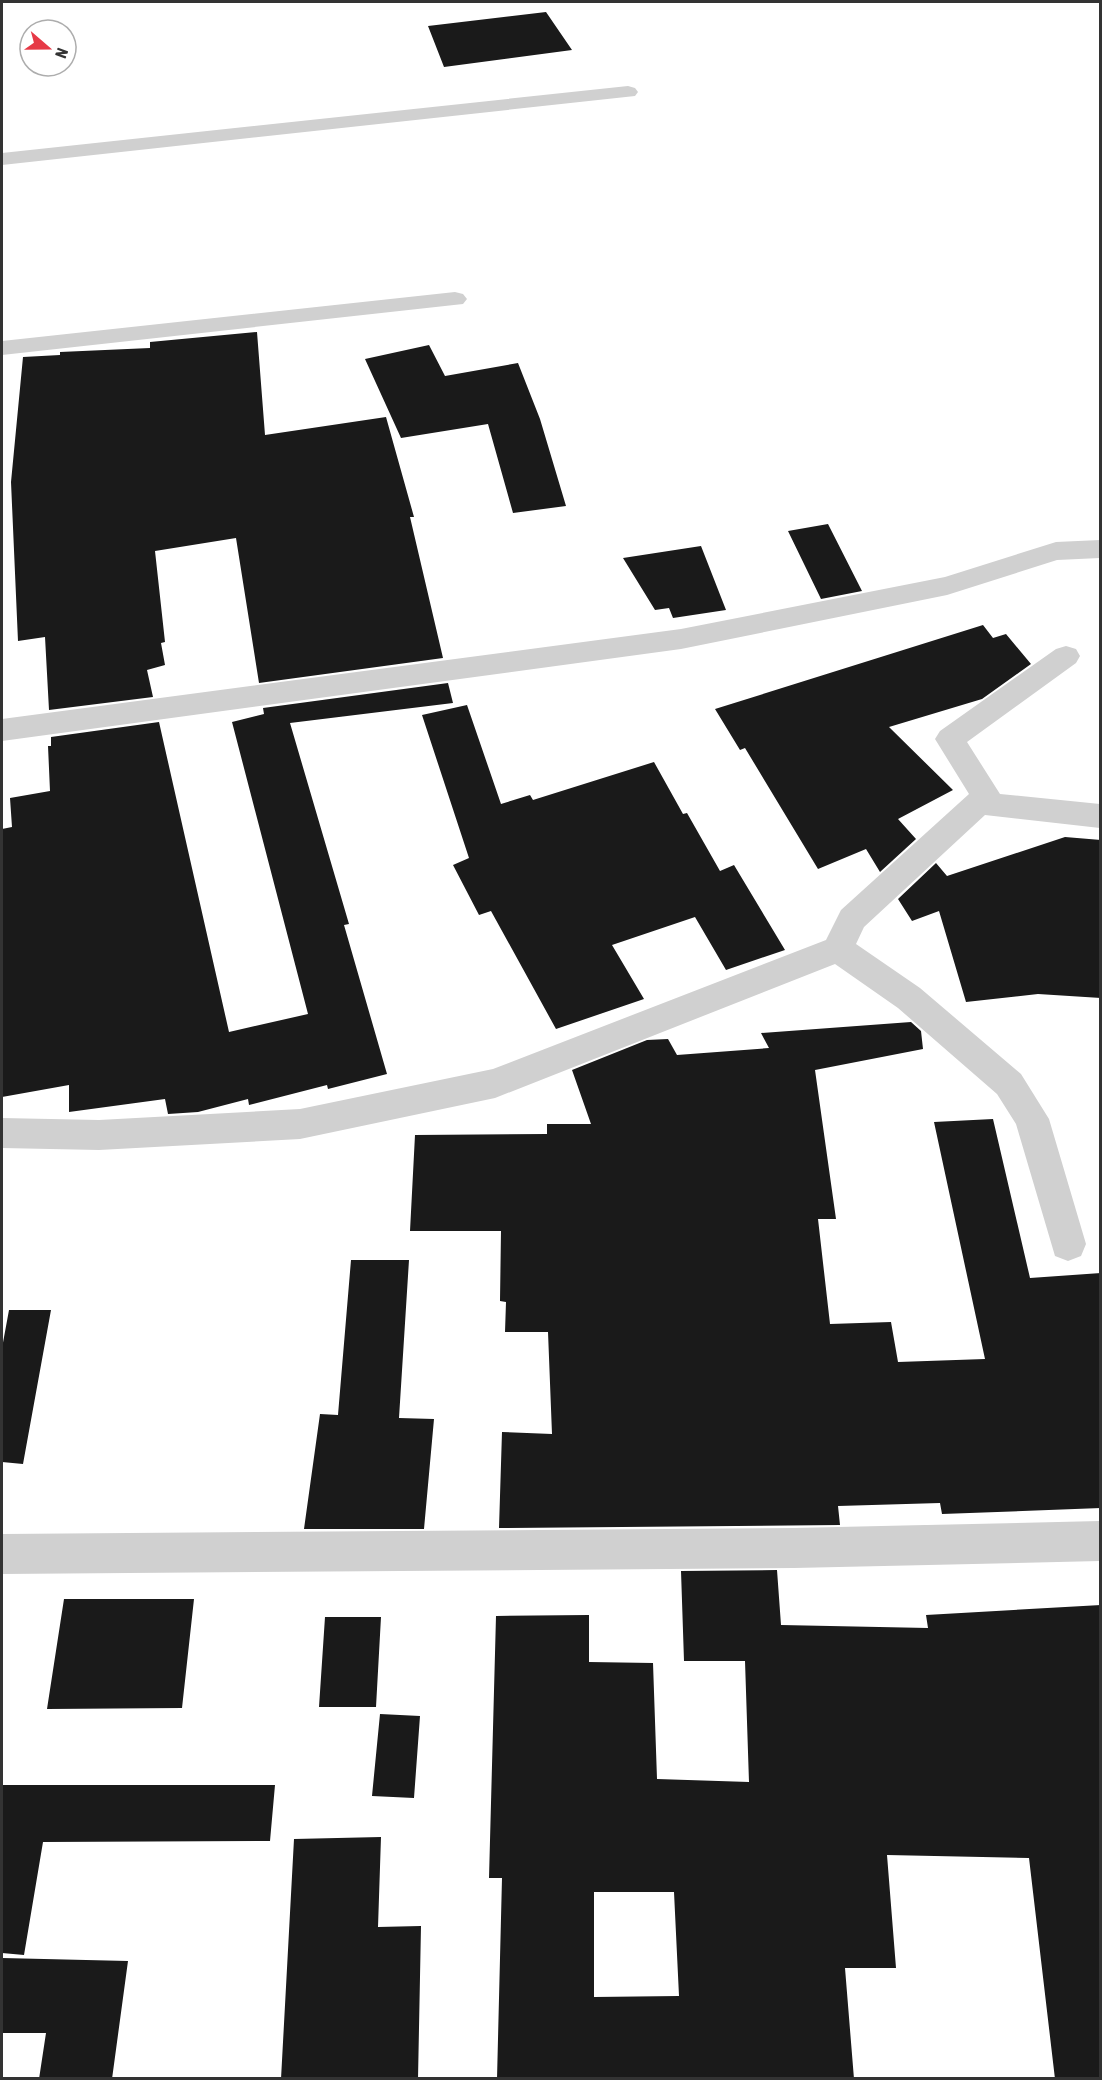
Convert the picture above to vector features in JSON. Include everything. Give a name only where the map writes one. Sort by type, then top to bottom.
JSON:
[{"type":"street","points":[[2,159],[628,92]]},
{"type":"street","points":[[2,348],[455,299]]},
{"type":"street","points":[[2,729],[681,639],[947,586],[1056,551],[1101,549]]},
{"type":"street","points":[[2,1133],[99,1135],[300,1124],[495,1083],[838,949],[852,919],[987,796],[950,739],[1066,656]]},
{"type":"street","points":[[979,803],[1101,816]]},
{"type":"street","points":[[838,949],[909,998],[1009,1084],[1032,1119],[1068,1244]]},
{"type":"street","points":[[2,1554],[794,1548],[1101,1541]]},
{"type":"building","points":[[546,12],[572,50],[444,67],[428,26]]},
{"type":"building","points":[[257,332],[265,435],[386,417],[414,517],[410,517],[443,658],[259,683],[236,538],[155,551],[165,642],[161,643],[165,665],[147,670],[153,697],[49,710],[45,637],[18,641],[11,482],[23,357],[60,355],[60,352],[150,348],[150,342]]},
{"type":"building","points":[[429,345],[445,376],[518,363],[540,419],[566,506],[513,513],[488,424],[401,438],[365,359]]},
{"type":"building","points":[[828,524],[862,591],[821,599],[788,531]]},
{"type":"building","points":[[701,546],[726,610],[673,618],[669,608],[655,610],[623,558]]},
{"type":"building","points":[[983,625],[993,638],[1006,634],[1031,664],[982,699],[889,727],[953,790],[898,819],[916,839],[880,872],[866,849],[818,869],[745,748],[740,750],[715,709]]},
{"type":"building","points":[[448,683],[453,703],[290,723],[349,924],[344,925],[387,1074],[328,1089],[327,1085],[249,1105],[248,1099],[198,1112],[168,1114],[165,1099],[69,1112],[69,1085],[2,1097],[2,829],[12,827],[10,798],[50,791],[48,746],[51,746],[51,737],[159,722],[229,1032],[308,1014],[232,722],[264,714],[263,708]]},
{"type":"building","points":[[467,705],[501,804],[530,795],[533,800],[654,762],[683,814],[687,813],[720,871],[734,865],[785,950],[726,970],[695,917],[612,945],[644,999],[556,1029],[491,911],[479,915],[453,865],[469,858],[422,715]]},
{"type":"building","points":[[1065,837],[1101,840],[1101,998],[1038,994],[966,1002],[939,911],[912,921],[898,899],[936,863],[947,876]]},
{"type":"building","points":[[911,1022],[921,1031],[923,1049],[815,1070],[836,1219],[818,1219],[830,1324],[891,1322],[898,1362],[985,1359],[934,1122],[993,1119],[1030,1278],[1101,1273],[1101,1508],[942,1514],[940,1503],[838,1506],[840,1525],[499,1528],[502,1432],[552,1434],[548,1332],[505,1332],[506,1302],[500,1301],[501,1231],[410,1231],[415,1135],[547,1134],[547,1124],[591,1124],[572,1070],[647,1040],[668,1039],[677,1055],[769,1048],[761,1033]]},
{"type":"building","points":[[351,1260],[409,1260],[399,1418],[434,1419],[424,1529],[304,1529],[320,1414],[338,1415]]},
{"type":"building","points":[[9,1310],[51,1310],[23,1464],[2,1462],[2,1348]]},
{"type":"building","points":[[777,1570],[781,1625],[928,1628],[926,1615],[1101,1605],[1101,2079],[1055,2079],[1029,1858],[887,1855],[896,1968],[845,1968],[854,2079],[497,2079],[502,1878],[489,1878],[496,1616],[589,1615],[589,1662],[653,1663],[657,1779],[749,1782],[745,1661],[684,1661],[681,1571]],"holes":[[[594,1892],[674,1892],[679,1996],[594,1997]]]},
{"type":"building","points":[[64,1599],[194,1599],[182,1708],[47,1709]]},
{"type":"building","points":[[325,1617],[381,1617],[376,1707],[319,1707]]},
{"type":"building","points":[[380,1714],[420,1716],[414,1798],[372,1796]]},
{"type":"building","points":[[2,1785],[275,1785],[270,1841],[43,1842],[24,1955],[2,1953]]},
{"type":"building","points":[[381,1837],[378,1927],[421,1926],[418,2079],[281,2079],[294,1839]]},
{"type":"building","points":[[2,1958],[128,1961],[112,2079],[39,2079],[46,2033],[2,2033]]}]
